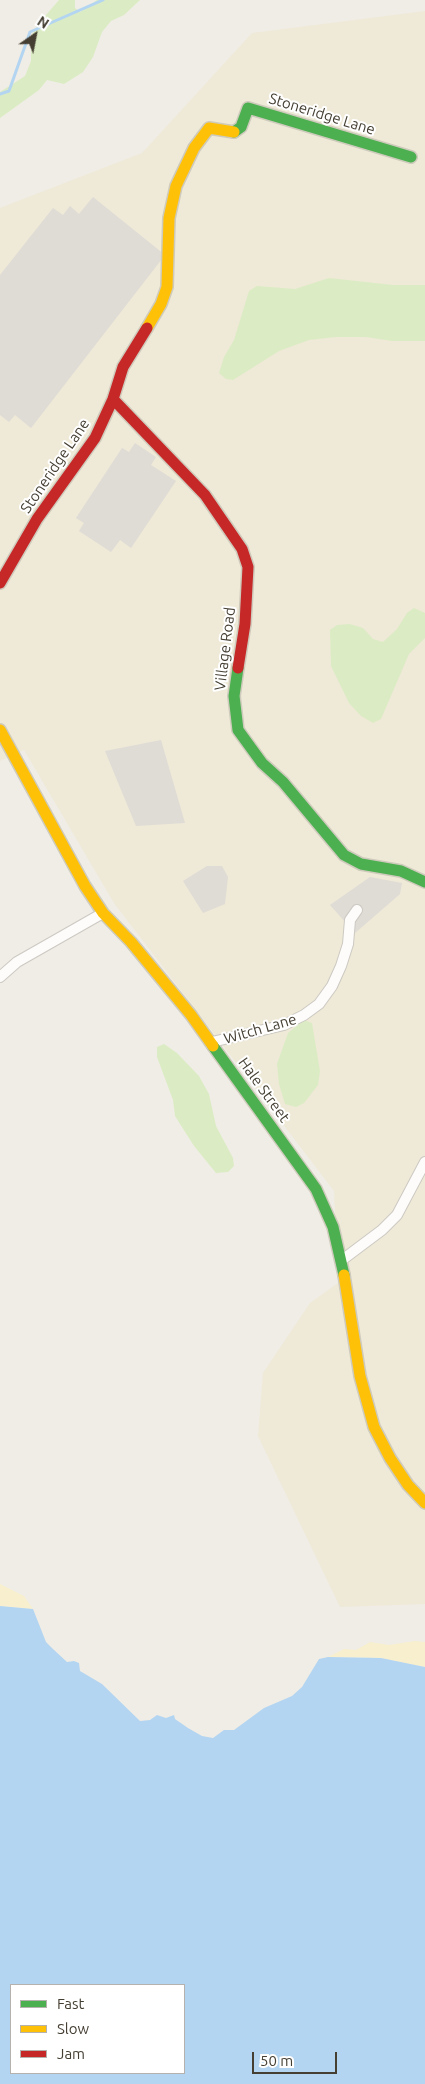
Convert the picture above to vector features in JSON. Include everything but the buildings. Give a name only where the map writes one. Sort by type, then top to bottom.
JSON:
[{"type":"street","name":"Stoneridge Lane","points":[[0,583],[36,519],[95,438],[113,399],[123,367],[161,304],[167,287],[169,218],[176,186],[194,148],[209,128],[234,132],[241,127],[248,108],[411,157]]},
{"type":"street","name":"Village Road","points":[[113,399],[205,495],[242,549],[248,567],[245,624],[234,696],[238,730],[262,763],[283,782],[344,855],[361,864],[401,871],[425,882]]},
{"type":"street","name":"Hale Street","points":[[0,730],[85,886],[103,913],[131,942],[212,1042],[316,1189],[332,1227],[342,1260],[360,1376],[374,1427],[390,1458],[408,1485],[425,1504]]},
{"type":"street","name":"Witch Lane","points":[[212,1042],[284,1025],[304,1015],[319,1004],[332,986],[341,966],[348,944],[350,920],[358,910]]},
{"type":"street","points":[[0,977],[17,962],[103,913]]},
{"type":"street","points":[[342,1260],[382,1230],[397,1215],[425,1162]]},
{"type":"shaded area","points":[[425,11],[425,1604],[340,1607],[258,1436],[263,1373],[310,1303],[338,1283],[334,1191],[114,903],[24,750],[0,761],[0,208],[142,153],[252,33]]},
{"type":"shaded area","points":[[93,197],[165,255],[31,428],[15,415],[9,422],[0,415],[0,275],[53,208],[63,215],[70,206],[79,214]]},
{"type":"shaded area","points":[[135,443],[156,457],[151,465],[176,481],[131,548],[120,540],[111,552],[79,531],[84,523],[76,518],[122,448],[129,452]]},
{"type":"shaded area","points":[[161,740],[185,823],[136,826],[105,751]]},
{"type":"shaded area","points":[[207,866],[222,866],[228,877],[225,904],[203,913],[183,881]]},
{"type":"shaded area","points":[[370,877],[402,883],[400,894],[355,933],[330,905]]},
{"type":"green space","points":[[59,0],[75,0],[75,8],[80,12],[97,0],[140,0],[124,15],[111,21],[102,32],[93,57],[83,72],[64,84],[47,80],[39,90],[0,118],[0,92],[25,76],[31,61],[31,37],[38,24]]},
{"type":"green space","points":[[329,278],[393,285],[425,285],[425,341],[392,341],[366,337],[336,337],[309,340],[279,351],[233,380],[226,379],[219,373],[224,357],[234,340],[249,291],[257,286],[295,289]]},
{"type":"green space","points":[[414,608],[425,613],[425,638],[409,654],[381,719],[373,723],[361,716],[349,703],[331,666],[330,630],[337,625],[350,624],[363,628],[373,639],[383,642],[397,629],[407,613]]},
{"type":"green space","points":[[304,1020],[312,1023],[320,1071],[318,1085],[304,1103],[296,1107],[285,1104],[279,1084],[277,1064],[288,1033]]},
{"type":"green space","points":[[164,1044],[177,1053],[199,1076],[209,1094],[216,1126],[233,1158],[234,1166],[228,1172],[216,1173],[194,1146],[175,1116],[173,1100],[157,1057],[157,1047]]},
{"type":"sand","points":[[0,1584],[24,1596],[33,1609],[0,1606]]},
{"type":"sand","points":[[415,1641],[425,1642],[425,1667],[381,1658],[328,1657],[344,1649],[356,1650],[370,1642],[389,1645]]},
{"type":"water","points":[[0,1606],[33,1609],[46,1642],[67,1662],[74,1661],[79,1663],[80,1671],[102,1684],[140,1721],[150,1720],[157,1715],[166,1718],[174,1715],[175,1719],[188,1728],[202,1736],[213,1738],[224,1730],[234,1730],[264,1708],[292,1696],[302,1687],[319,1659],[328,1657],[381,1658],[425,1667],[425,2084],[0,2084]]},
{"type":"waterway","points":[[0,94],[9,91],[30,32],[103,0]]},
{"type":"traffic: fast","points":[[234,132],[241,127],[248,108],[411,157]]},
{"type":"traffic: fast","points":[[238,668],[234,696],[238,730],[262,763],[283,782],[344,855],[361,864],[401,871],[425,882]]},
{"type":"traffic: fast","points":[[213,1046],[316,1189],[333,1227],[344,1275]]},
{"type":"traffic: slow","points":[[147,328],[161,304],[167,287],[169,218],[176,186],[194,148],[209,128],[234,132]]},
{"type":"traffic: slow","points":[[0,730],[85,886],[103,913],[131,942],[191,1015],[213,1046]]},
{"type":"traffic: slow","points":[[344,1275],[360,1376],[374,1427],[390,1458],[408,1485],[425,1503]]},
{"type":"traffic: jam","points":[[0,583],[37,519],[95,438],[113,399],[123,367],[147,328]]},
{"type":"traffic: jam","points":[[113,399],[205,495],[242,549],[248,567],[245,624],[238,668]]}]
